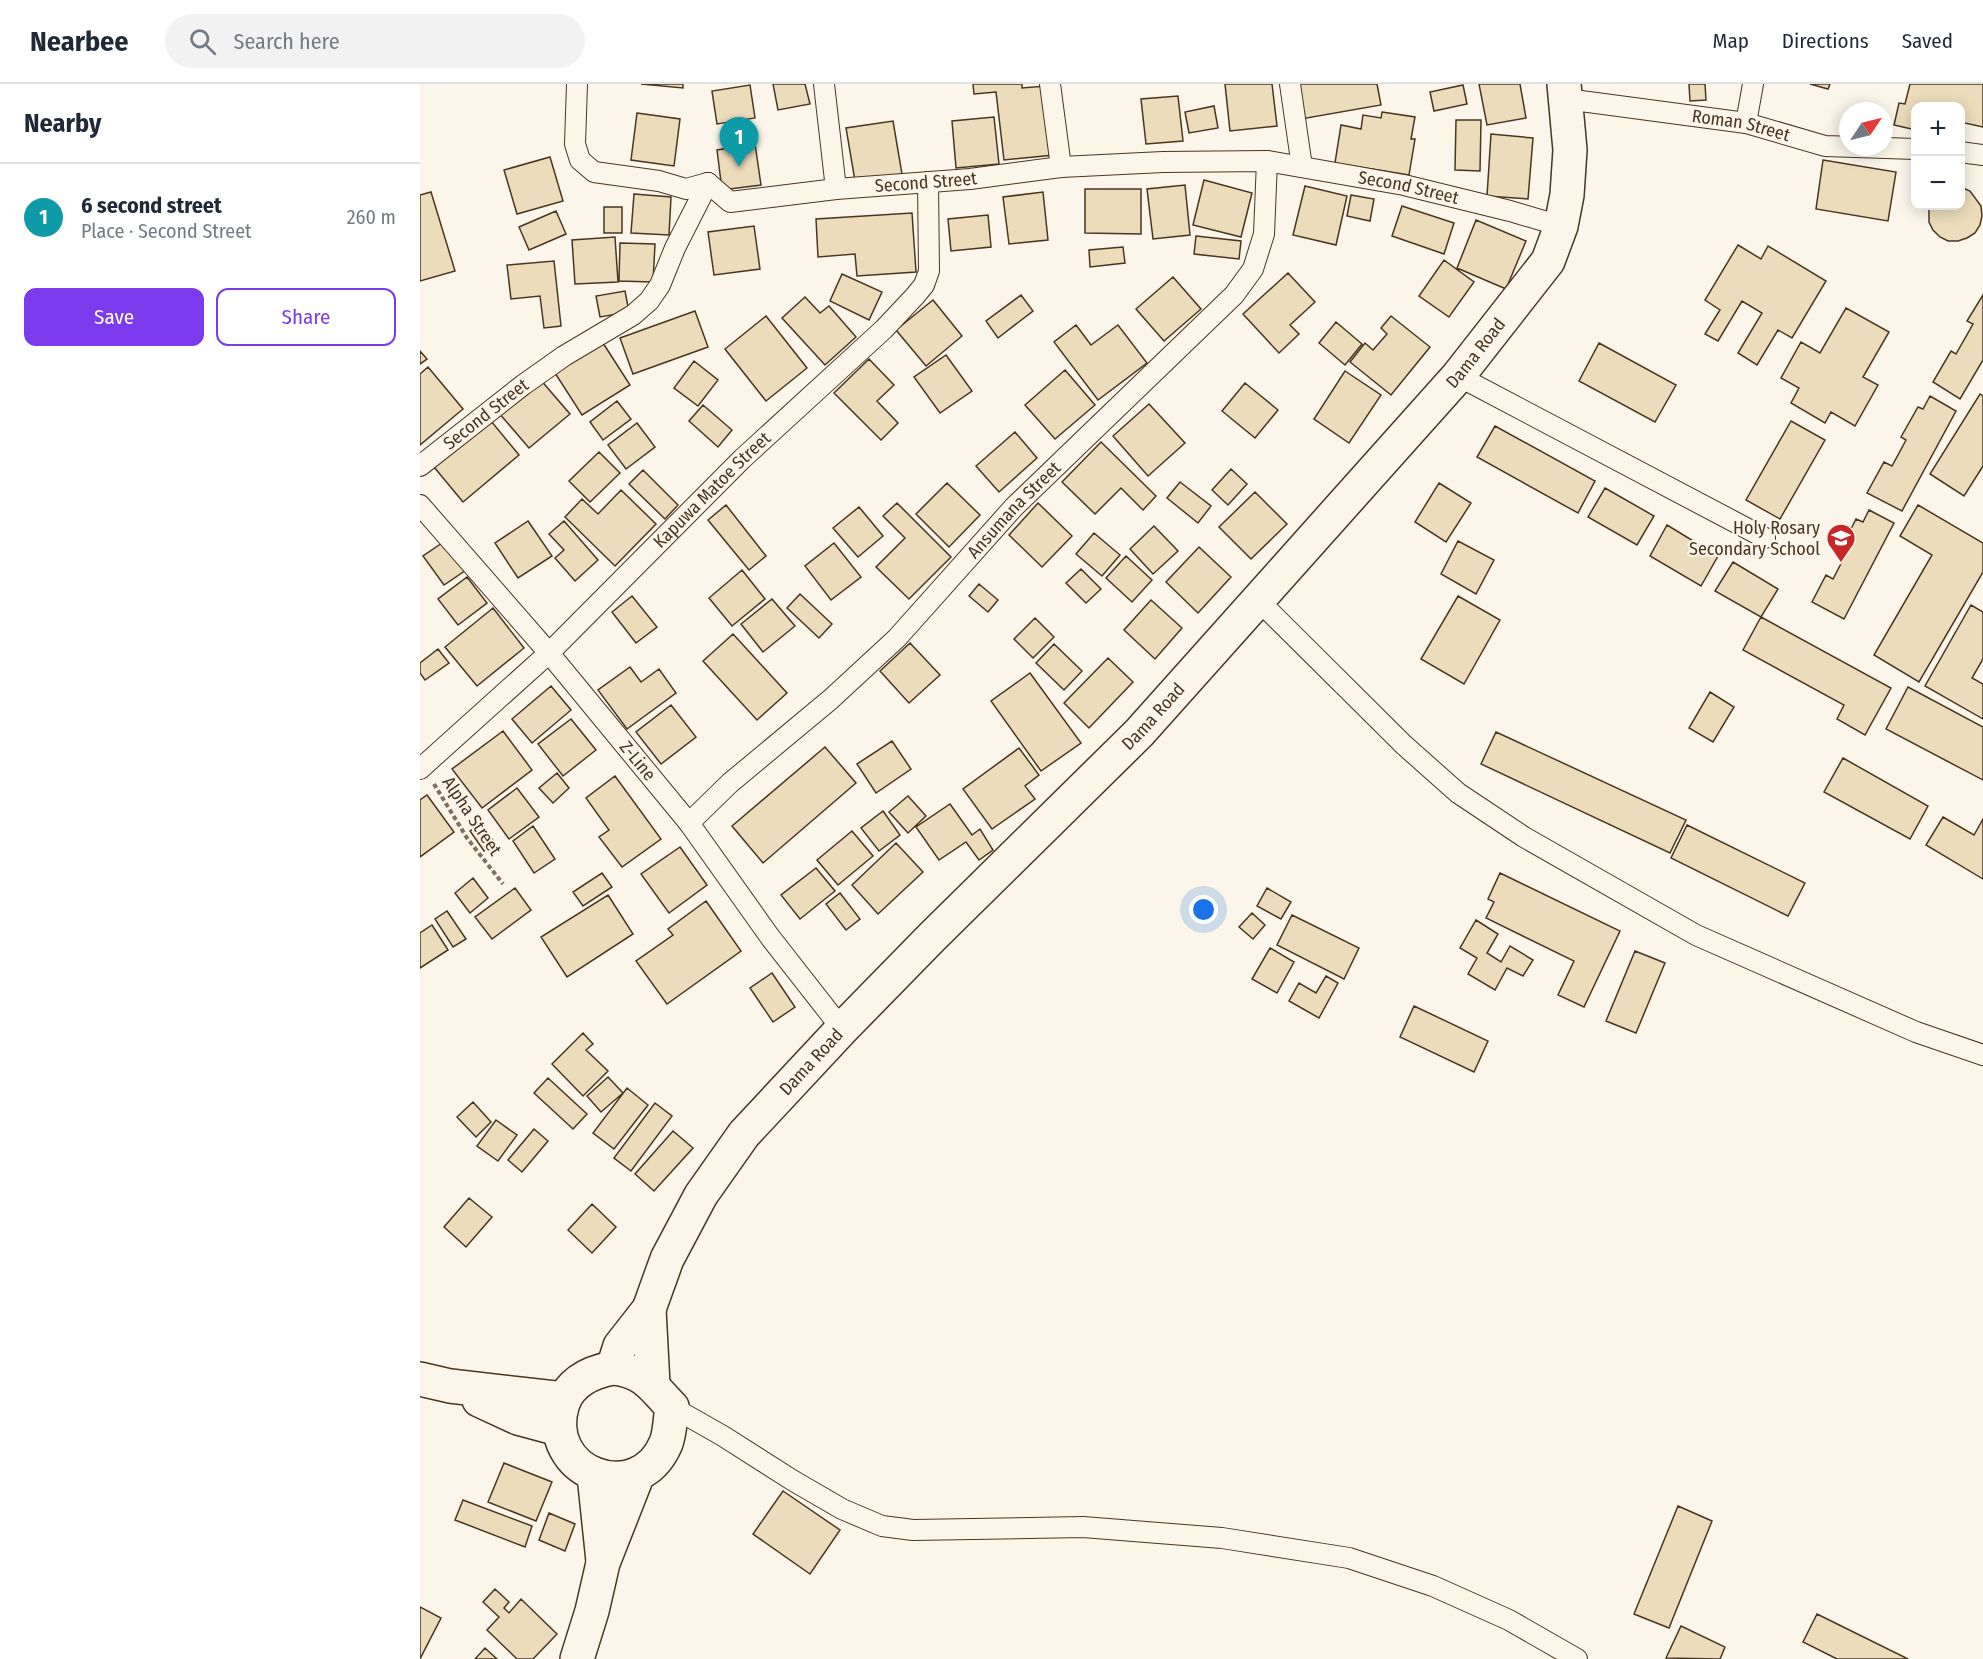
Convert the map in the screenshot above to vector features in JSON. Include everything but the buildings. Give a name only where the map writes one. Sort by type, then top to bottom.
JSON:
[{"type":"highway","name":"Dama Road","points":[[649,1309],[667,1259],[701,1195],[744,1134],[940,928],[1139,733],[1458,376],[1548,261],[1561,226],[1567,195],[1570,150],[1565,91]]},
{"type":"highway","points":[[613,1368],[620,1346],[649,1309]]},
{"type":"highway","points":[[649,1309],[662,1396],[667,1441],[650,1466],[638,1474],[623,1478],[609,1479],[594,1475],[570,1457],[563,1444],[562,1414],[573,1387],[584,1377],[613,1368],[628,1370],[642,1376],[662,1396]]},
{"type":"highway","points":[[435,1383],[562,1414]]},
{"type":"highway","points":[[577,1659],[592,1611],[603,1563],[638,1474]]},
{"type":"highway","points":[[594,1475],[603,1563]]},
{"type":"street","points":[[577,84],[575,144],[580,160],[594,172],[659,181],[686,189],[708,183]]},
{"type":"street","points":[[824,84],[836,189]]},
{"type":"street","points":[[1050,84],[1060,167]]},
{"type":"street","points":[[1290,84],[1302,167]]},
{"type":"street","points":[[1746,123],[1753,84]]},
{"type":"street","name":"Roman Street","points":[[1565,91],[1746,123],[1825,146],[1911,149]]},
{"type":"street","points":[[1965,153],[1983,155]]},
{"type":"street","name":"Second Street","points":[[420,466],[523,385],[564,356],[633,315],[649,301],[660,285],[675,248],[708,183],[730,202],[836,189],[970,179],[1060,167],[1162,162],[1267,161],[1404,185],[1461,198],[1561,226]]},
{"type":"street","name":"Ansumana Street","points":[[689,822],[730,783],[818,711],[897,638],[1014,507],[1234,295],[1253,269],[1264,234],[1267,161]]},
{"type":"street","name":"Kapuwa Matoe Street","points":[[421,768],[549,653],[742,459],[884,329],[915,296],[924,285],[929,271],[928,182]]},
{"type":"street","points":[[1458,376],[1765,538]]},
{"type":"street","name":"Z-Line","points":[[420,505],[549,653],[689,822],[770,937],[842,1029]]},
{"type":"street","points":[[1257,599],[1412,752],[1458,794],[1524,837],[1696,935],[1916,1032],[1983,1055]]},
{"type":"street","points":[[662,1396],[792,1480],[842,1509],[882,1526],[913,1530],[1083,1527],[1222,1538],[1349,1558],[1433,1587],[1509,1620],[1577,1659]]},
{"type":"path","name":"Alpha Street","points":[[421,768],[467,838],[503,884]]},
{"type":"place","name":"6 second street","points":[[739,167]]},
{"type":"place","name":"Holy Rosary Secondary School","points":[[1841,564]]}]
